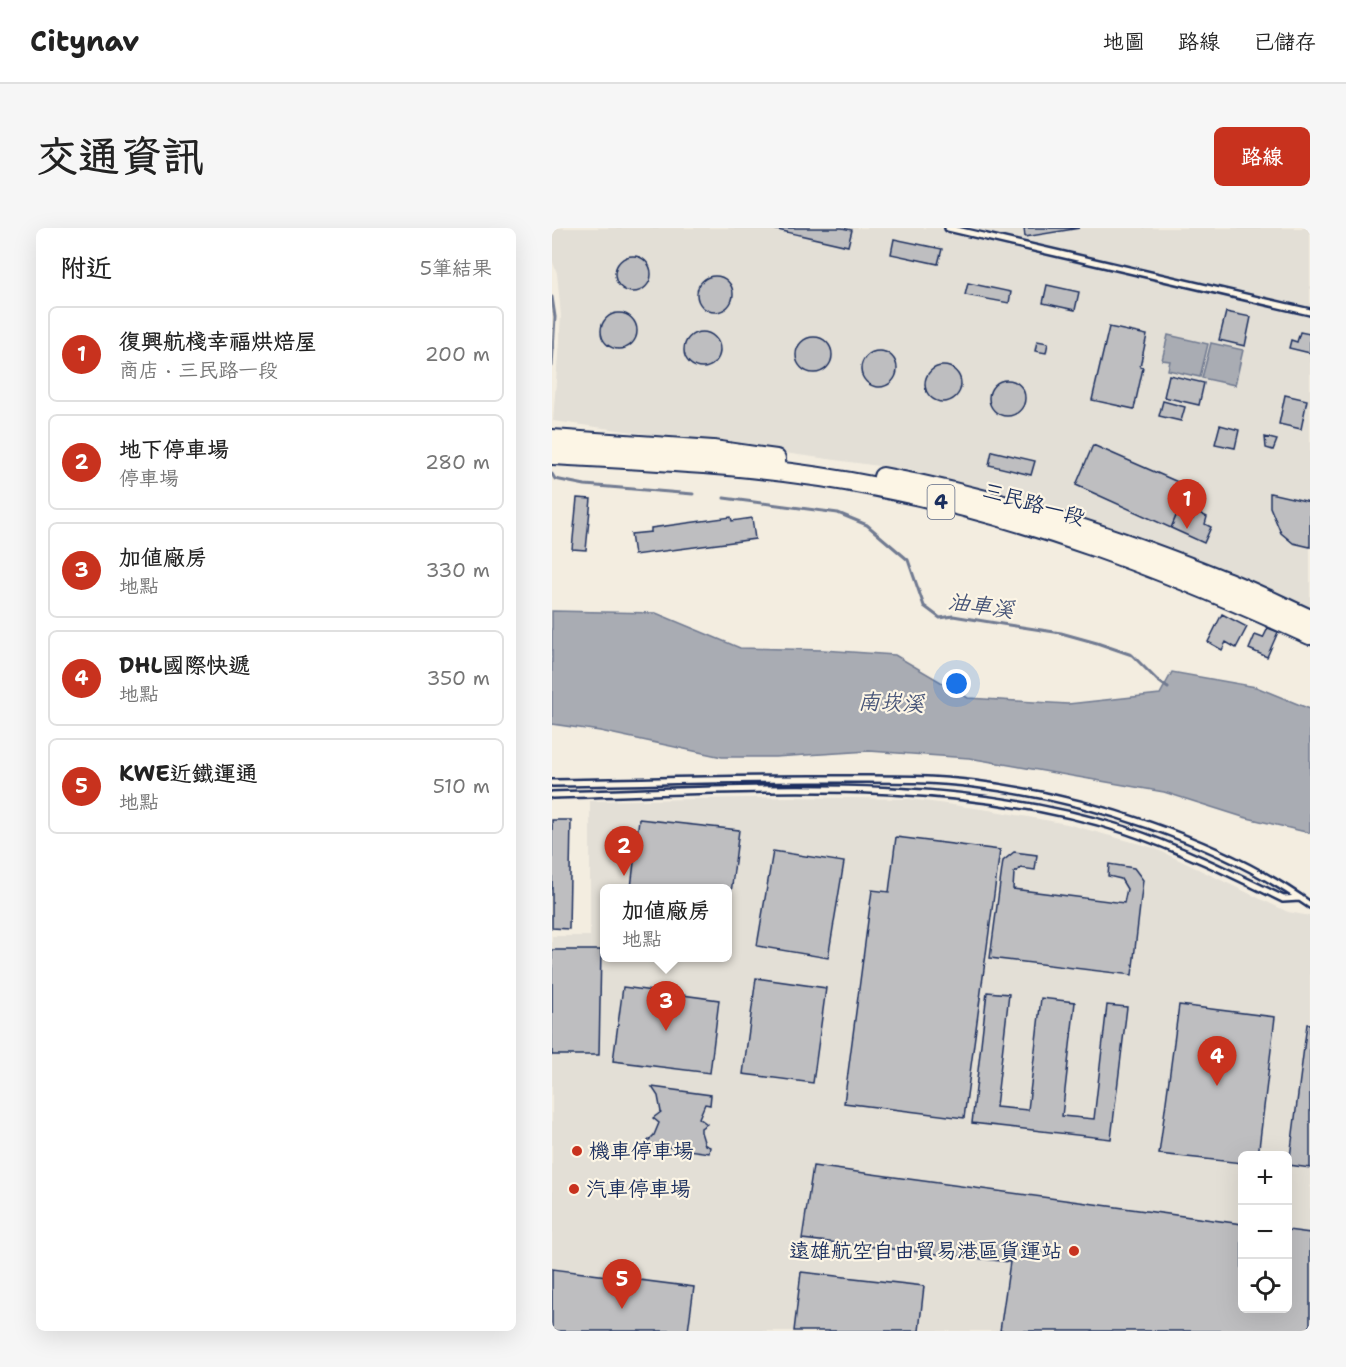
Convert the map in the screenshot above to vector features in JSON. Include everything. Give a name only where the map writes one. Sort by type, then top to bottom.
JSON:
[{"type":"main road","name":"三民路一段","points":[[552,440],[713,450],[825,466],[984,498],[1123,542],[1223,580],[1310,619]]},
{"type":"main road","name":"三民路一段","points":[[552,455],[713,464],[794,473],[877,487],[951,504],[1111,551],[1217,592],[1310,635]]},
{"type":"lane","points":[[948,228],[1310,312]]},
{"type":"lane","points":[[552,783],[785,778],[936,780],[975,784],[1061,800],[1167,832],[1254,872],[1310,905]]},
{"type":"lane","points":[[552,795],[791,789],[913,792],[986,799],[1053,812],[1126,831],[1177,850],[1283,899],[1300,898]]},
{"type":"shaded area","points":[[552,228],[1310,228],[1310,612],[1228,570],[1045,506],[959,482],[908,470],[553,421],[561,316],[557,273],[552,260]]},
{"type":"shaded area","points":[[790,797],[910,799],[989,810],[1067,824],[1154,848],[1288,912],[1310,916],[1310,1331],[552,1331],[552,936],[590,936],[590,801]]},
{"type":"water","points":[[1168,335],[1208,344],[1200,377],[1168,370],[1170,361],[1162,360]]},
{"type":"water","points":[[1211,343],[1243,350],[1235,385],[1202,378]]},
{"type":"water","name":"南崁溪","points":[[552,611],[656,613],[740,648],[895,655],[968,698],[1068,704],[1160,694],[1172,672],[1256,687],[1310,709],[1310,833],[1243,817],[1164,792],[969,758],[869,751],[775,757],[722,757],[600,731],[552,724]]},
{"type":"building","points":[[769,228],[842,228],[852,230],[848,246]]},
{"type":"building","points":[[1024,228],[1080,228],[1025,237]]},
{"type":"building","points":[[894,239],[942,249],[938,264],[891,254]]},
{"type":"building","points":[[633,256],[646,261],[651,274],[646,287],[633,292],[620,287],[615,274],[620,261]]},
{"type":"building","points":[[715,276],[728,281],[733,294],[728,307],[715,312],[702,307],[697,294],[702,281]]},
{"type":"building","points":[[968,283],[1011,292],[1009,303],[965,295]]},
{"type":"building","points":[[1047,285],[1079,292],[1075,310],[1043,303]]},
{"type":"building","points":[[1226,312],[1251,317],[1245,346],[1219,340]]},
{"type":"building","points":[[619,313],[632,318],[637,331],[632,344],[619,349],[606,344],[601,331],[606,318]]},
{"type":"building","points":[[1109,327],[1147,335],[1134,409],[1092,400]]},
{"type":"building","points":[[702,332],[715,337],[720,350],[715,363],[702,368],[689,363],[684,350],[689,337]]},
{"type":"building","points":[[1300,332],[1310,334],[1310,353],[1289,348],[1291,340],[1297,342]]},
{"type":"building","points":[[814,337],[827,342],[832,355],[827,368],[814,373],[801,368],[796,355],[801,342]]},
{"type":"building","points":[[1037,341],[1048,343],[1046,353],[1035,351]]},
{"type":"building","points":[[879,351],[892,356],[897,369],[892,382],[879,387],[866,382],[861,369],[866,356]]},
{"type":"building","points":[[943,366],[956,371],[961,384],[956,397],[943,402],[930,397],[925,384],[930,371]]},
{"type":"building","points":[[1169,375],[1204,383],[1199,405],[1164,397]]},
{"type":"building","points":[[1007,380],[1020,385],[1025,398],[1020,411],[1007,416],[994,411],[989,398],[994,385]]},
{"type":"building","points":[[1285,395],[1307,400],[1301,429],[1279,424]]},
{"type":"building","points":[[1163,401],[1185,407],[1181,421],[1159,416]]},
{"type":"building","points":[[1220,425],[1239,430],[1235,448],[1215,444]]},
{"type":"building","points":[[1265,437],[1277,440],[1273,450],[1266,448]]},
{"type":"building","points":[[1093,445],[1196,490],[1190,503],[1183,500],[1171,528],[1076,485]]},
{"type":"building","points":[[992,451],[1035,461],[1031,475],[989,465]]},
{"type":"building","points":[[1270,493],[1310,502],[1310,547],[1293,543],[1281,533],[1270,507]]},
{"type":"building","points":[[577,498],[591,499],[586,550],[572,549]]},
{"type":"building","points":[[1178,511],[1193,519],[1197,512],[1207,517],[1205,524],[1211,527],[1204,543],[1171,528]]},
{"type":"building","points":[[731,517],[732,521],[752,518],[755,539],[634,555],[631,534],[651,532],[651,528]]},
{"type":"building","points":[[1222,614],[1247,627],[1236,648],[1226,642],[1222,650],[1208,642]]},
{"type":"building","points":[[1268,628],[1278,632],[1267,657],[1249,649],[1255,635],[1263,638]]},
{"type":"building","points":[[639,819],[739,830],[732,885],[631,884]]},
{"type":"building","points":[[552,820],[571,820],[569,929],[552,928]]},
{"type":"building","points":[[896,837],[1000,850],[964,1118],[844,1103],[872,890],[889,892]]},
{"type":"building","points":[[773,851],[844,862],[828,958],[757,946]]},
{"type":"building","points":[[1014,852],[1037,855],[1035,870],[1021,868],[1014,873],[1013,889],[1124,903],[1127,889],[1121,879],[1108,876],[1109,864],[1134,868],[1143,880],[1132,975],[990,958],[1003,861]]},
{"type":"building","points":[[552,950],[600,950],[599,1055],[552,1055]]},
{"type":"building","points":[[756,978],[826,988],[813,1083],[743,1074]]},
{"type":"building","points":[[623,987],[719,1000],[710,1073],[613,1061]]},
{"type":"building","points":[[987,992],[1009,994],[996,1107],[1028,1110],[1041,998],[1075,1002],[1062,1116],[1094,1119],[1107,1005],[1127,1007],[1111,1139],[972,1123]]},
{"type":"building","points":[[1179,1005],[1275,1017],[1259,1151],[1238,1151],[1238,1163],[1159,1154]]},
{"type":"building","points":[[1307,1024],[1310,1024],[1310,1168],[1292,1165],[1291,1151]]},
{"type":"building","points":[[652,1087],[711,1095],[710,1105],[705,1104],[699,1118],[707,1124],[701,1128],[701,1132],[705,1145],[710,1147],[709,1153],[645,1144],[654,1135],[659,1123],[653,1118],[661,1112],[658,1096]]},
{"type":"building","name":"遠雄航空自由貿易港區貨運站","points":[[813,1166],[1238,1223],[1238,1313],[1292,1313],[1292,1231],[1310,1233],[1310,1331],[1000,1331],[1010,1262],[802,1239]]},
{"type":"building","points":[[552,1269],[694,1287],[688,1331],[552,1331]]},
{"type":"building","points":[[801,1272],[924,1286],[919,1331],[794,1331]]},
{"type":"waterway","name":"油車溪","points":[[552,297],[555,317],[552,366]]},
{"type":"waterway","name":"油車溪","points":[[552,474],[555,479],[585,485],[693,494]]},
{"type":"waterway","name":"油車溪","points":[[724,498],[838,513],[867,525],[908,560],[924,606],[940,618],[953,616],[1061,633],[1097,643],[1132,655],[1168,688]]},
{"type":"place","name":"復興航棧幸福烘焙屋","points":[[1187,529]]},
{"type":"place","name":"地下停車場","points":[[624,876]]},
{"type":"place","name":"加值廠房","points":[[666,1031]]},
{"type":"place","name":"DHL國際快遞","points":[[1217,1086]]},
{"type":"place","name":"機車停車場","points":[[577,1151]]},
{"type":"place","name":"汽車停車場","points":[[574,1189]]},
{"type":"place","name":"遠雄航空自由貿易港區貨運站","points":[[1074,1251]]},
{"type":"place","name":"KWE近鐵運通","points":[[622,1309]]}]
